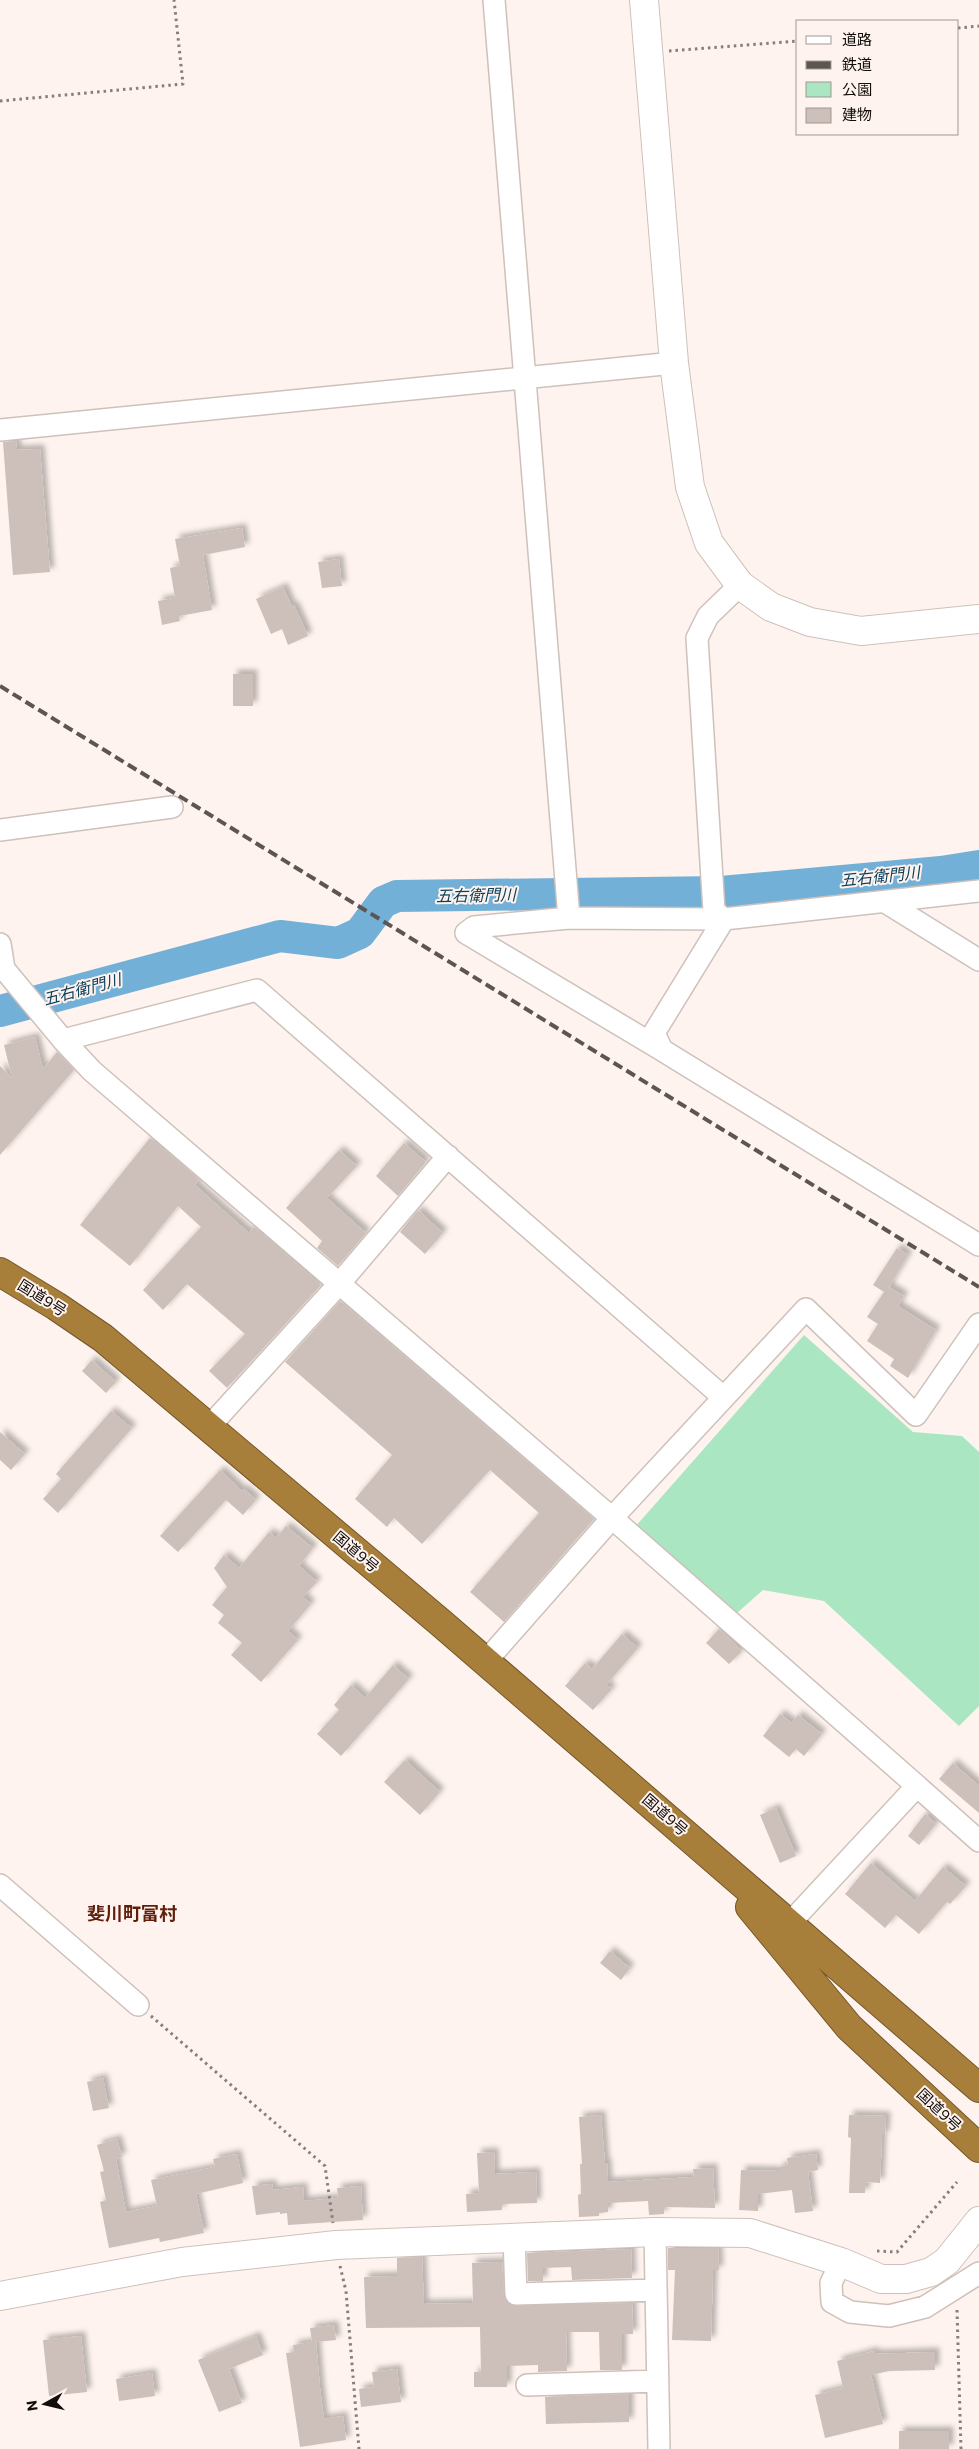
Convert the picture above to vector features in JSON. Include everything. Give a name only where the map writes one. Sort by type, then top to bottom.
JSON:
[{"type":"highway","name":"国道9号","points":[[0,1272],[56,1306],[103,1338],[486,1661],[979,2088]]},
{"type":"highway","name":"国道9号","points":[[702,1847],[849,2028],[979,2148]]},
{"type":"street","points":[[494,0],[569,918]]},
{"type":"street","points":[[644,0],[674,363],[690,488],[709,543],[740,585],[771,606],[810,622],[861,630],[979,619]]},
{"type":"street","points":[[0,430],[674,363]]},
{"type":"street","points":[[724,919],[714,911],[697,638],[708,616],[740,585]]},
{"type":"street","points":[[0,830],[172,807]]},
{"type":"street","points":[[979,892],[724,919],[569,918],[474,927],[466,933],[662,1050],[979,1245]]},
{"type":"street","points":[[887,903],[979,960]]},
{"type":"street","points":[[662,1050],[654,1033],[724,919]]},
{"type":"street","points":[[0,944],[4,968],[63,1040],[92,1071],[612,1518],[979,1841]]},
{"type":"street","points":[[63,1040],[258,990],[723,1397]]},
{"type":"street","points":[[208,1428],[339,1284],[448,1156]]},
{"type":"street","points":[[486,1661],[612,1518],[806,1309],[916,1415],[979,1324]]},
{"type":"street","points":[[789,1924],[917,1786]]},
{"type":"street","points":[[0,1885],[138,2004]]},
{"type":"street","points":[[0,2296],[182,2262],[336,2245],[655,2232],[750,2233],[841,2262],[882,2279],[906,2279],[931,2272],[947,2261],[979,2221]]},
{"type":"street","points":[[655,2232],[659,2449]]},
{"type":"street","points":[[514,2237],[516,2294],[656,2290]]},
{"type":"street","points":[[841,2262],[831,2283],[832,2302],[850,2312],[889,2316],[925,2308],[979,2273]]},
{"type":"street","points":[[950,2292],[979,2293]]},
{"type":"street","points":[[527,2385],[658,2381]]},
{"type":"path","points":[[0,101],[183,84],[174,0]]},
{"type":"path","points":[[959,28],[979,26]]},
{"type":"path","points":[[648,53],[796,41]]},
{"type":"path","points":[[138,2004],[325,2166],[336,2245],[346,2291],[359,2449]]},
{"type":"path","points":[[874,2250],[884,2253],[897,2252],[958,2182]]},
{"type":"path","points":[[950,2292],[957,2308],[961,2449]]},
{"type":"green space","points":[[804,1335],[913,1432],[962,1436],[979,1452],[979,1706],[959,1726],[824,1601],[763,1590],[737,1613],[635,1527]]},
{"type":"building","points":[[16,441],[17,450],[40,449],[50,572],[13,575],[3,442]]},
{"type":"building","points":[[242,528],[245,547],[203,555],[212,610],[179,616],[180,621],[162,625],[158,601],[175,598],[170,568],[180,566],[175,539]]},
{"type":"building","points":[[339,559],[342,586],[322,588],[318,562]]},
{"type":"building","points":[[283,587],[292,607],[294,605],[308,636],[288,645],[282,629],[271,634],[256,599]]},
{"type":"building","points":[[233,674],[253,674],[253,706],[233,706]]},
{"type":"building","points":[[35,1037],[43,1069],[57,1052],[74,1070],[0,1155],[0,1066],[12,1078],[4,1045]]},
{"type":"building","points":[[150,1138],[199,1179],[195,1185],[249,1233],[254,1227],[321,1285],[227,1388],[209,1371],[245,1334],[187,1284],[163,1310],[143,1290],[201,1227],[178,1206],[130,1266],[80,1225]]},
{"type":"building","points":[[404,1143],[426,1162],[398,1196],[376,1176]]},
{"type":"building","points":[[339,1150],[357,1166],[327,1198],[366,1233],[338,1266],[317,1248],[322,1241],[286,1208]]},
{"type":"building","points":[[418,1210],[443,1233],[425,1254],[400,1232]]},
{"type":"building","points":[[897,1248],[908,1255],[889,1287],[904,1296],[898,1306],[936,1330],[908,1378],[890,1366],[894,1359],[867,1341],[878,1324],[867,1317],[884,1292],[873,1285]]},
{"type":"building","points":[[340,1301],[594,1519],[504,1622],[470,1592],[539,1513],[490,1470],[422,1544],[394,1518],[387,1527],[355,1499],[392,1455],[285,1362]]},
{"type":"building","points":[[92,1360],[116,1382],[106,1393],[82,1371]]},
{"type":"building","points":[[111,1411],[132,1428],[58,1513],[43,1499],[61,1479],[56,1474]]},
{"type":"building","points":[[0,1432],[25,1454],[11,1470],[0,1460]]},
{"type":"building","points":[[220,1470],[242,1491],[244,1489],[256,1500],[243,1515],[226,1500],[178,1552],[160,1536]]},
{"type":"building","points":[[286,1526],[313,1548],[299,1566],[317,1582],[303,1597],[311,1604],[288,1631],[298,1640],[261,1682],[231,1655],[242,1643],[218,1623],[224,1615],[212,1605],[227,1587],[214,1568],[224,1555],[239,1568],[269,1532],[276,1538]]},
{"type":"building","points":[[719,1629],[742,1651],[729,1664],[706,1643]]},
{"type":"building","points":[[622,1634],[638,1648],[606,1685],[612,1689],[593,1710],[565,1686],[585,1663],[592,1669]]},
{"type":"building","points":[[393,1665],[409,1679],[341,1756],[317,1734],[339,1710],[334,1705],[351,1685],[365,1698]]},
{"type":"building","points":[[780,1714],[792,1723],[798,1715],[822,1734],[804,1756],[796,1749],[789,1757],[763,1736]]},
{"type":"building","points":[[405,1760],[440,1792],[420,1815],[384,1782]]},
{"type":"building","points":[[953,1763],[979,1786],[979,1813],[939,1779]]},
{"type":"building","points":[[776,1808],[796,1856],[780,1863],[760,1815]]},
{"type":"building","points":[[925,1814],[936,1824],[919,1845],[908,1836]]},
{"type":"building","points":[[871,1863],[915,1901],[943,1867],[966,1886],[950,1904],[947,1902],[919,1934],[896,1915],[885,1928],[845,1894]]},
{"type":"building","points":[[610,1951],[630,1968],[621,1980],[600,1963]]},
{"type":"building","points":[[103,2078],[109,2108],[93,2111],[87,2082]]},
{"type":"building","points":[[601,2115],[608,2182],[694,2177],[693,2169],[713,2168],[715,2208],[664,2207],[664,2214],[649,2215],[648,2201],[608,2203],[608,2212],[599,2213],[599,2216],[579,2217],[578,2195],[581,2194],[580,2164],[582,2164],[579,2117]]},
{"type":"building","points":[[849,2115],[886,2116],[885,2135],[882,2135],[880,2183],[866,2182],[865,2193],[849,2193],[851,2138],[848,2137]]},
{"type":"building","points":[[117,2139],[122,2157],[116,2159],[126,2212],[157,2206],[151,2180],[215,2167],[213,2159],[237,2154],[243,2183],[196,2194],[204,2233],[160,2242],[159,2238],[109,2248],[100,2202],[106,2200],[100,2172],[104,2171],[97,2145]]},
{"type":"building","points":[[494,2152],[495,2174],[536,2172],[537,2203],[502,2204],[502,2210],[467,2212],[466,2194],[479,2193],[477,2153]]},
{"type":"building","points":[[816,2154],[818,2170],[808,2172],[813,2211],[795,2213],[792,2190],[758,2194],[758,2211],[739,2210],[741,2170],[779,2171],[779,2167],[788,2165],[787,2158]]},
{"type":"building","points":[[272,2184],[273,2190],[303,2187],[304,2201],[338,2198],[337,2188],[361,2186],[363,2220],[288,2225],[287,2213],[256,2215],[252,2186]]},
{"type":"building","points":[[668,2248],[718,2248],[719,2270],[713,2270],[711,2341],[672,2340],[675,2270],[668,2270]]},
{"type":"building","points":[[631,2249],[632,2278],[572,2280],[571,2267],[543,2268],[543,2281],[528,2281],[527,2253]]},
{"type":"building","points":[[422,2257],[424,2304],[473,2303],[472,2263],[502,2262],[504,2295],[511,2305],[632,2303],[633,2334],[622,2334],[622,2370],[600,2370],[599,2332],[566,2332],[567,2371],[538,2372],[538,2365],[507,2366],[507,2387],[474,2387],[474,2372],[481,2372],[480,2327],[366,2328],[364,2277],[397,2276],[397,2258]]},
{"type":"building","points":[[334,2325],[336,2340],[316,2342],[320,2388],[324,2419],[343,2416],[346,2440],[300,2447],[286,2353],[294,2352],[293,2345],[312,2342],[310,2328]]},
{"type":"building","points":[[81,2336],[87,2392],[49,2396],[43,2340]]},
{"type":"building","points":[[256,2336],[263,2355],[229,2369],[242,2403],[219,2412],[198,2360]]},
{"type":"building","points":[[874,2351],[875,2354],[935,2352],[935,2370],[889,2371],[871,2375],[883,2424],[825,2438],[815,2395],[843,2388],[837,2361]]},
{"type":"building","points":[[397,2369],[401,2402],[361,2407],[359,2389],[374,2387],[372,2372]]},
{"type":"building","points":[[152,2373],[155,2396],[119,2401],[116,2379]]},
{"type":"building","points":[[629,2394],[629,2422],[546,2424],[545,2397]]},
{"type":"building","points":[[899,2431],[949,2431],[949,2449],[899,2449]]},
{"type":"waterway","name":"五右衛門川","points":[[0,1011],[280,936],[338,943],[360,933],[383,902],[397,896],[721,892],[941,872],[979,866]]},
{"type":"railway","points":[[0,686],[979,1287]]},
{"type":"district","name":"斐川町富村","points":[[132,1914]]}]
